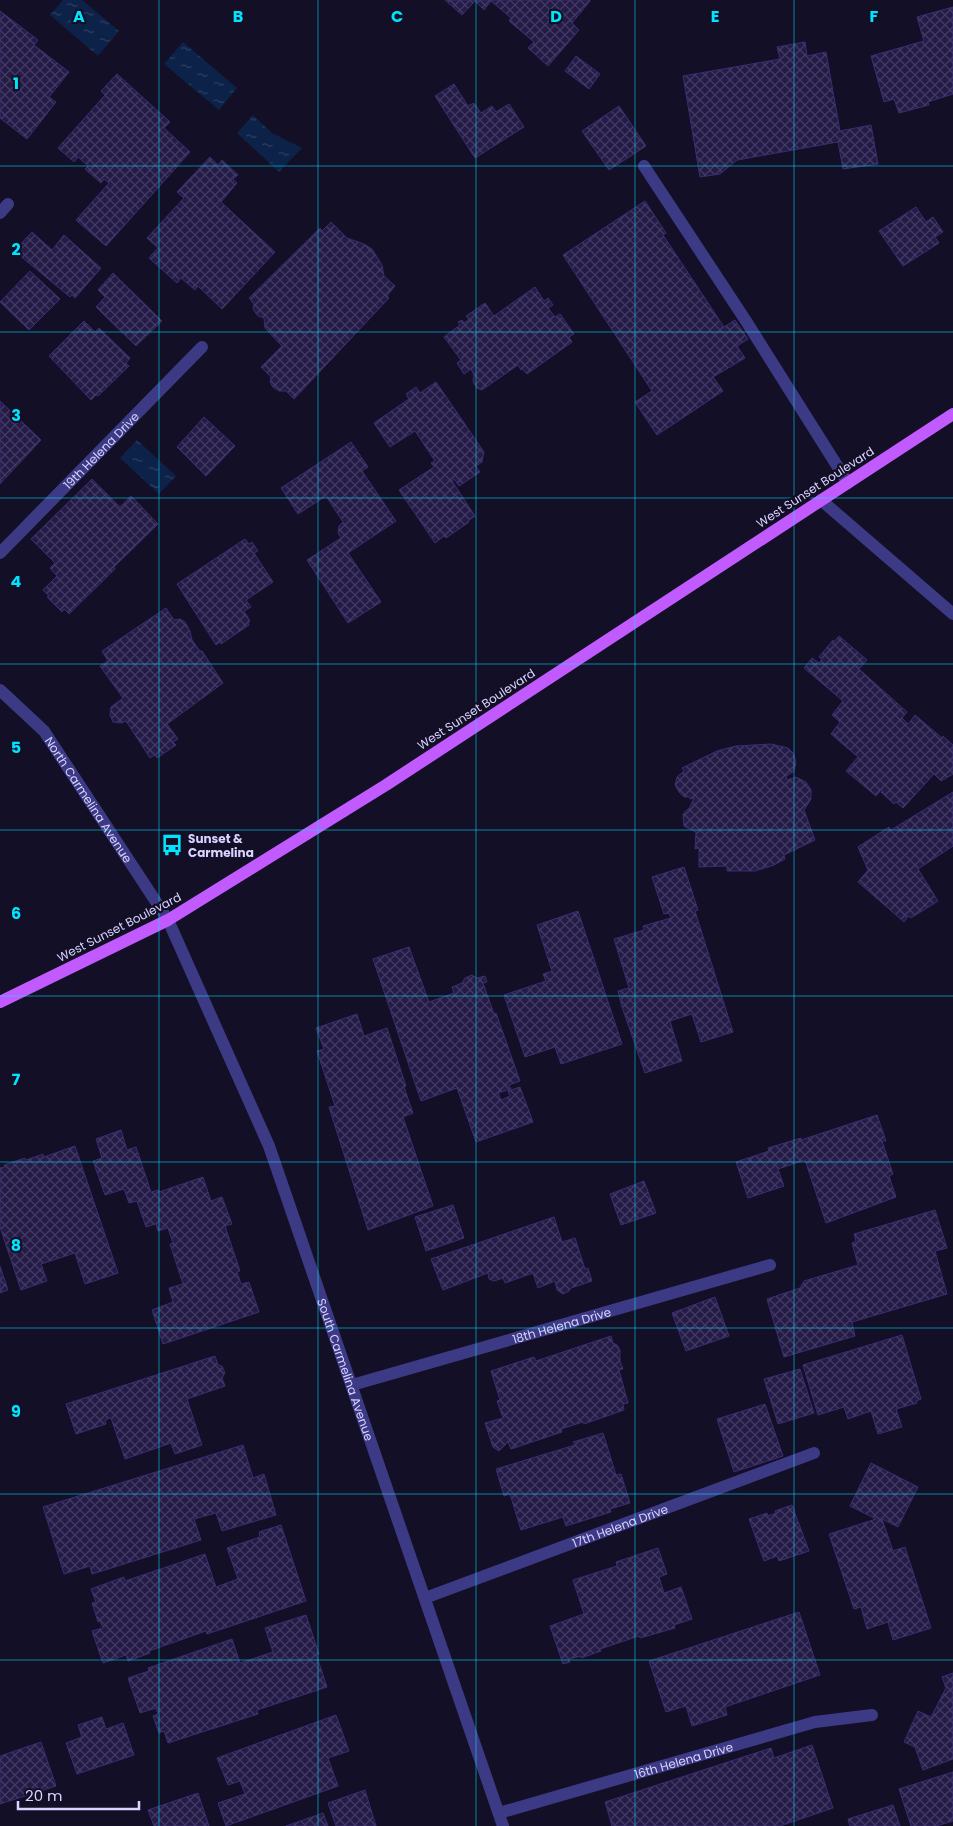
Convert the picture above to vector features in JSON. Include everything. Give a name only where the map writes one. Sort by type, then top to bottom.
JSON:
[{"type":"main road","name":"West Sunset Boulevard","points":[[0,1002],[168,920],[386,785],[953,414]]},
{"type":"street","points":[[644,166],[746,321],[848,483]]},
{"type":"street","name":"19th Helena Drive","points":[[0,554],[202,347]]},
{"type":"street","points":[[821,500],[953,614]]},
{"type":"street","name":"North Carmelina Avenue","points":[[0,690],[44,730],[168,920]]},
{"type":"street","name":"South Carmelina Avenue","points":[[168,920],[269,1146],[502,1826]]},
{"type":"street","name":"18th Helena Drive","points":[[352,1385],[770,1265]]},
{"type":"street","name":"17th Helena Drive","points":[[425,1598],[814,1453]]},
{"type":"street","name":"16th Helena Drive","points":[[499,1813],[815,1722],[872,1715]]},
{"type":"water","points":[[63,0],[82,0],[119,31],[98,56],[50,15]]},
{"type":"water","points":[[183,42],[237,88],[219,110],[164,64]]},
{"type":"water","points":[[253,115],[272,133],[302,148],[279,172],[237,133]]},
{"type":"water","points":[[137,440],[176,476],[159,494],[120,458]]},
{"type":"building","points":[[445,0],[590,1],[572,23],[579,30],[548,66],[528,48],[534,42],[509,21],[511,18],[491,1],[484,10],[475,1],[462,15]]},
{"type":"building","points":[[953,7],[953,94],[928,102],[929,105],[899,113],[894,99],[884,102],[871,56],[924,41],[917,17]]},
{"type":"building","points":[[0,11],[38,40],[34,45],[69,72],[49,97],[56,102],[27,139],[0,118]]},
{"type":"building","points":[[805,42],[807,56],[826,52],[840,131],[871,125],[878,164],[843,169],[838,142],[737,160],[720,174],[700,177],[683,76],[780,59],[777,47]]},
{"type":"building","points":[[576,56],[600,74],[589,89],[565,71]]},
{"type":"building","points":[[117,74],[170,122],[164,128],[190,152],[106,246],[76,220],[109,183],[104,179],[101,183],[85,169],[88,166],[78,157],[74,162],[58,148],[105,95],[101,91]]},
{"type":"building","points":[[454,84],[468,106],[474,103],[481,113],[492,106],[496,112],[509,104],[524,127],[475,158],[435,96]]},
{"type":"building","points":[[619,106],[646,146],[609,170],[582,131]]},
{"type":"building","points":[[210,157],[218,165],[222,160],[238,175],[233,179],[237,183],[221,202],[275,252],[222,309],[198,286],[195,290],[181,278],[177,283],[149,258],[158,248],[147,238],[184,198],[177,192]]},
{"type":"building","points":[[645,201],[666,233],[663,235],[724,327],[735,320],[748,339],[737,346],[745,358],[713,377],[723,391],[657,435],[635,402],[652,391],[563,255]]},
{"type":"building","points":[[916,207],[926,222],[933,217],[943,232],[935,237],[939,243],[903,266],[879,231]]},
{"type":"building","points":[[331,222],[347,238],[372,249],[382,265],[384,276],[395,286],[387,296],[389,298],[294,399],[286,391],[279,391],[273,387],[270,382],[271,377],[261,367],[282,346],[265,328],[264,318],[258,316],[253,309],[254,304],[249,298],[320,228],[322,231]]},
{"type":"building","points":[[32,232],[52,250],[64,235],[101,268],[75,298],[72,295],[70,297],[18,254],[19,252],[16,249]]},
{"type":"building","points":[[30,271],[60,299],[29,330],[0,302]]},
{"type":"building","points":[[113,273],[162,321],[136,346],[96,307],[105,297],[98,290]]},
{"type":"building","points":[[535,287],[544,301],[548,298],[553,305],[548,308],[555,317],[560,314],[574,334],[569,337],[572,342],[527,374],[518,365],[482,390],[477,388],[473,382],[474,375],[471,369],[464,374],[457,363],[461,360],[444,337],[460,325],[458,322],[462,320],[464,323],[469,319],[466,316],[485,303],[494,316]]},
{"type":"building","points":[[84,321],[95,332],[99,328],[130,358],[126,363],[129,366],[98,396],[96,395],[91,400],[49,356]]},
{"type":"building","points":[[436,382],[484,452],[482,462],[476,466],[480,472],[459,486],[454,479],[452,481],[475,516],[446,538],[444,536],[435,543],[399,490],[434,467],[431,463],[435,461],[415,431],[390,447],[374,423],[409,399],[406,394],[416,387],[420,393]]},
{"type":"building","points":[[0,401],[41,440],[0,484]]},
{"type":"building","points":[[204,417],[235,446],[206,476],[177,447]]},
{"type":"building","points":[[351,442],[368,467],[362,471],[396,521],[348,553],[381,602],[348,623],[307,560],[341,538],[338,533],[339,526],[343,522],[326,496],[298,514],[281,488]]},
{"type":"building","points":[[92,479],[120,507],[131,496],[158,524],[69,614],[64,609],[62,612],[47,597],[49,596],[43,590],[57,576],[50,568],[55,563],[31,539]]},
{"type":"building","points":[[245,539],[249,544],[252,542],[258,551],[254,553],[273,582],[246,600],[251,607],[244,611],[250,621],[249,625],[221,644],[220,642],[216,645],[177,584]]},
{"type":"building","points":[[166,608],[174,620],[180,619],[185,622],[192,640],[202,651],[223,683],[167,724],[178,739],[173,742],[176,745],[157,758],[155,755],[150,758],[126,721],[121,723],[113,722],[110,715],[111,707],[123,698],[100,666],[108,661],[102,651]]},
{"type":"building","points":[[839,636],[867,660],[859,669],[907,712],[902,718],[908,724],[915,715],[953,745],[953,774],[941,781],[934,774],[903,808],[896,802],[894,804],[881,790],[876,796],[846,771],[858,757],[831,734],[840,722],[832,715],[843,701],[804,668],[812,658],[819,663],[822,659],[819,657],[833,640],[834,642]]},
{"type":"building","points":[[771,744],[788,748],[794,754],[796,764],[793,772],[786,776],[787,780],[796,777],[806,782],[811,790],[811,799],[804,810],[815,840],[784,855],[785,859],[774,865],[755,871],[727,871],[727,866],[699,867],[699,848],[695,849],[696,832],[684,826],[683,814],[690,807],[694,798],[684,797],[675,785],[677,777],[684,771],[682,768],[717,751],[736,746]]},
{"type":"building","points":[[953,792],[953,846],[918,869],[938,901],[911,918],[908,916],[904,922],[858,882],[868,870],[858,847],[889,827],[891,830]]},
{"type":"building","points":[[684,867],[698,910],[695,911],[733,1032],[701,1042],[692,1014],[670,1021],[682,1061],[645,1073],[618,991],[629,988],[614,939],[644,930],[643,926],[671,918],[669,913],[664,914],[652,877]]},
{"type":"building","points":[[578,911],[622,1044],[561,1064],[555,1047],[525,1057],[504,995],[546,981],[543,974],[552,971],[537,925]]},
{"type":"building","points":[[409,947],[429,1002],[454,993],[452,987],[462,983],[465,978],[472,975],[477,978],[485,976],[487,982],[483,983],[494,1014],[496,1013],[520,1081],[509,1085],[511,1089],[498,1093],[501,1100],[510,1096],[508,1091],[520,1087],[533,1122],[476,1142],[457,1088],[421,1101],[373,959]]},
{"type":"building","points":[[357,1014],[364,1036],[387,1028],[413,1113],[403,1117],[433,1206],[368,1230],[329,1107],[335,1106],[317,1051],[324,1049],[316,1028]]},
{"type":"building","points":[[877,1115],[886,1141],[882,1141],[893,1174],[889,1176],[896,1197],[826,1223],[805,1160],[778,1169],[784,1186],[748,1198],[736,1162],[769,1151],[768,1148],[801,1138],[801,1140]]},
{"type":"building","points":[[121,1130],[127,1150],[136,1147],[151,1192],[159,1190],[159,1192],[203,1177],[211,1201],[222,1197],[232,1224],[225,1226],[240,1271],[237,1272],[241,1284],[249,1282],[259,1312],[163,1344],[152,1310],[173,1302],[169,1288],[183,1284],[170,1244],[173,1243],[168,1228],[158,1231],[156,1224],[146,1227],[137,1201],[129,1203],[124,1189],[105,1195],[93,1161],[102,1158],[96,1139]]},
{"type":"building","points":[[75,1146],[118,1273],[85,1284],[75,1253],[41,1264],[47,1281],[21,1290],[0,1227],[0,1168],[25,1158],[26,1160],[43,1154],[44,1157]]},
{"type":"building","points":[[644,1181],[656,1213],[621,1225],[610,1194]]},
{"type":"building","points":[[453,1205],[464,1238],[426,1251],[415,1217]]},
{"type":"building","points":[[935,1210],[947,1248],[935,1251],[947,1294],[852,1322],[855,1336],[784,1357],[767,1299],[800,1288],[804,1281],[858,1265],[852,1243],[856,1241],[854,1234]]},
{"type":"building","points":[[554,1217],[562,1242],[575,1238],[585,1269],[588,1268],[592,1281],[571,1288],[563,1294],[557,1290],[555,1281],[538,1288],[533,1273],[505,1283],[503,1278],[494,1281],[489,1279],[488,1273],[443,1290],[431,1259]]},
{"type":"building","points":[[0,1266],[8,1290],[0,1293]]},
{"type":"building","points":[[715,1297],[729,1336],[686,1351],[672,1313]]},
{"type":"building","points":[[902,1335],[921,1399],[916,1401],[917,1403],[896,1409],[902,1427],[878,1434],[871,1411],[848,1419],[844,1407],[818,1415],[803,1365]]},
{"type":"building","points":[[611,1336],[613,1343],[620,1350],[620,1361],[623,1369],[619,1370],[628,1403],[623,1404],[624,1410],[584,1424],[583,1422],[561,1429],[562,1432],[511,1449],[508,1442],[499,1451],[493,1447],[485,1423],[503,1418],[497,1401],[500,1400],[491,1371],[534,1357],[536,1361]]},
{"type":"building","points":[[215,1356],[218,1365],[222,1366],[225,1373],[222,1378],[225,1386],[187,1399],[202,1445],[175,1454],[171,1443],[125,1459],[111,1418],[105,1420],[106,1424],[76,1434],[66,1404]]},
{"type":"building","points":[[800,1369],[814,1413],[778,1424],[764,1379]]},
{"type":"building","points":[[765,1404],[783,1456],[734,1472],[717,1419]]},
{"type":"building","points":[[603,1433],[616,1475],[621,1474],[630,1503],[610,1509],[611,1512],[566,1526],[563,1517],[521,1530],[510,1494],[504,1496],[496,1469],[575,1445],[573,1442]]},
{"type":"building","points":[[243,1445],[253,1478],[264,1474],[276,1515],[222,1531],[216,1513],[194,1519],[201,1540],[92,1574],[90,1566],[64,1574],[43,1507]]},
{"type":"building","points":[[871,1463],[918,1487],[898,1527],[882,1519],[893,1551],[905,1547],[931,1628],[893,1640],[888,1622],[867,1629],[861,1607],[854,1609],[829,1534],[876,1519],[850,1506]]},
{"type":"building","points":[[792,1505],[809,1551],[779,1561],[777,1556],[764,1561],[749,1519],[767,1513],[768,1516],[776,1513],[775,1511]]},
{"type":"building","points":[[281,1525],[306,1601],[207,1634],[206,1631],[149,1651],[150,1653],[128,1661],[126,1655],[103,1663],[92,1631],[103,1628],[100,1621],[98,1622],[92,1603],[96,1602],[91,1589],[124,1577],[125,1581],[205,1554],[216,1587],[238,1579],[227,1548],[260,1537],[259,1532]]},
{"type":"building","points":[[658,1548],[667,1574],[659,1577],[664,1593],[681,1587],[692,1619],[674,1625],[675,1628],[640,1638],[639,1636],[600,1649],[601,1651],[581,1658],[581,1656],[569,1659],[570,1662],[563,1664],[550,1626],[584,1614],[573,1580],[617,1566],[616,1562]]},
{"type":"building","points":[[799,1612],[820,1675],[725,1707],[727,1715],[692,1726],[686,1706],[666,1712],[649,1661]]},
{"type":"building","points":[[306,1615],[319,1654],[316,1654],[327,1687],[257,1710],[258,1714],[168,1743],[164,1731],[159,1733],[153,1716],[158,1714],[156,1708],[140,1713],[128,1678],[149,1671],[148,1668],[232,1639],[240,1663],[273,1652],[265,1628]]},
{"type":"building","points":[[953,1673],[953,1759],[923,1770],[915,1747],[904,1742],[918,1711],[931,1717],[946,1688],[942,1677]]},
{"type":"building","points":[[336,1715],[349,1751],[328,1758],[338,1786],[226,1826],[218,1803],[245,1794],[240,1781],[228,1785],[217,1758]]},
{"type":"building","points":[[102,1717],[106,1729],[123,1723],[134,1755],[77,1774],[66,1743],[82,1737],[78,1725]]},
{"type":"building","points":[[41,1742],[56,1786],[0,1804],[0,1756]]},
{"type":"building","points":[[812,1745],[833,1808],[780,1826],[612,1826],[605,1802],[771,1748],[774,1758]]},
{"type":"building","points":[[953,1772],[953,1821],[936,1826],[911,1826],[899,1789]]},
{"type":"building","points":[[365,1790],[376,1826],[336,1826],[328,1803]]},
{"type":"building","points":[[198,1793],[209,1826],[154,1826],[148,1810]]},
{"type":"building","points":[[893,1805],[900,1826],[850,1826],[848,1819]]},
{"type":"building","points":[[323,1813],[328,1826],[286,1826]]},
{"type":"place","name":"Sunset & Carmelina","points":[[172,845]]}]
